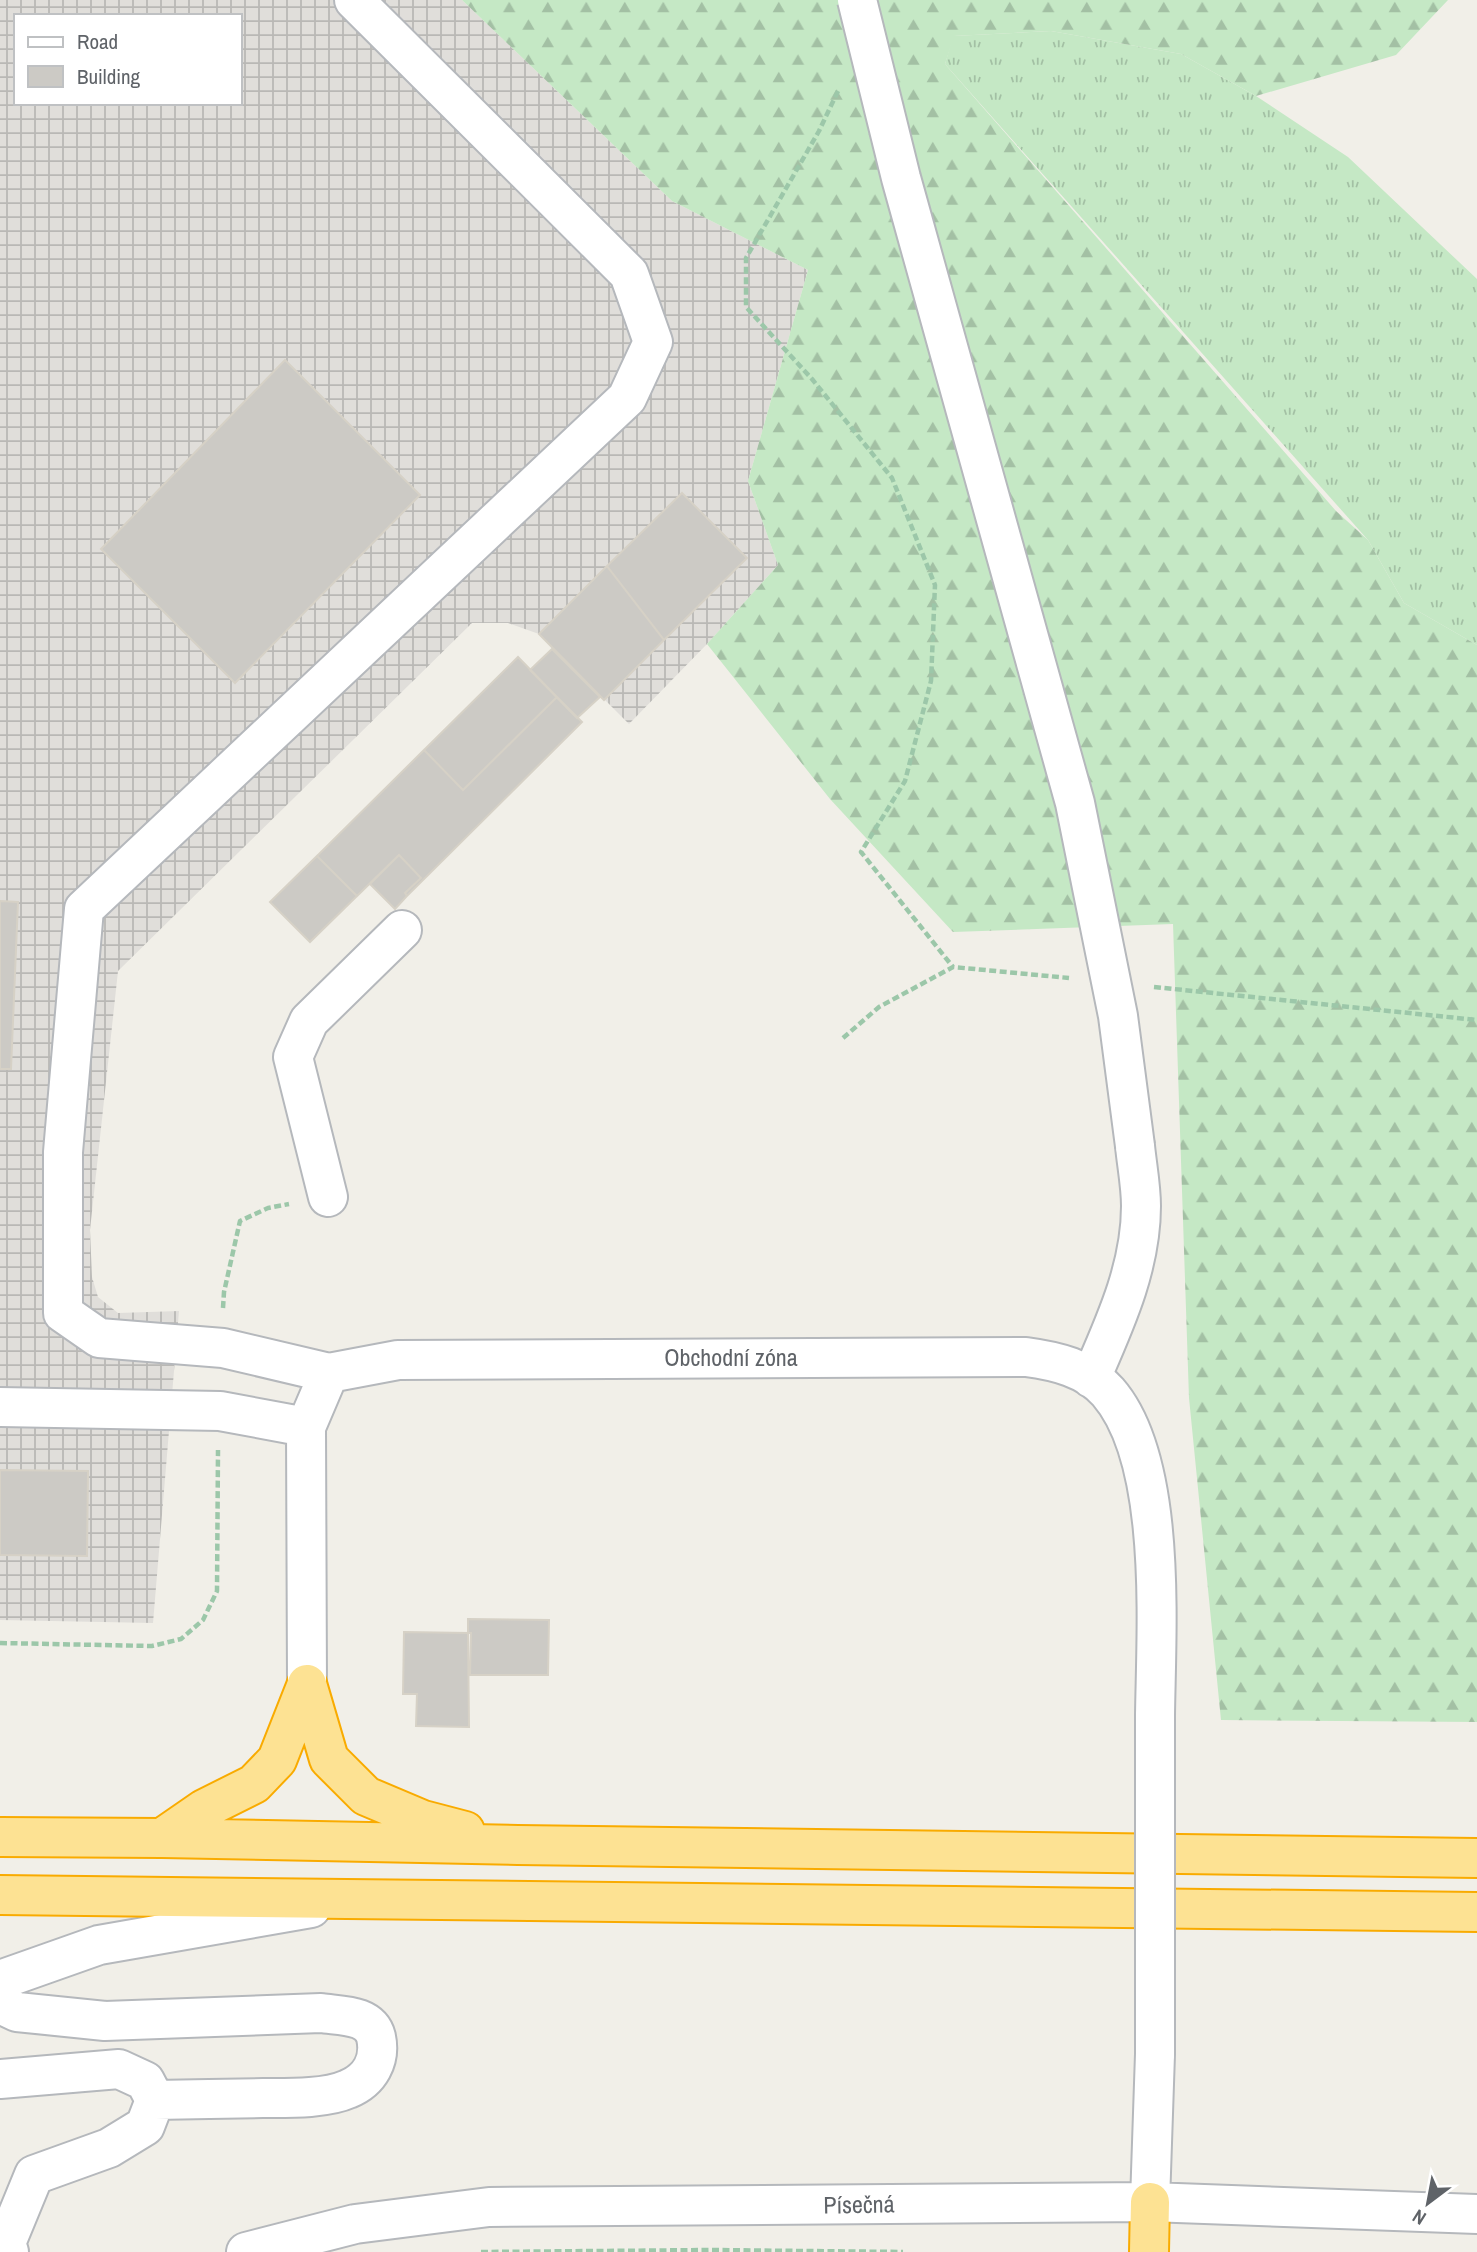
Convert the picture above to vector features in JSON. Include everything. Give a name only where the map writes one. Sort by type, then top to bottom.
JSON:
[{"type":"highway","points":[[162,1838],[204,1809],[254,1784],[277,1760],[307,1684]]},
{"type":"highway","points":[[307,1684],[329,1759],[366,1796],[423,1820],[518,1845]]},
{"type":"highway","points":[[0,1837],[1477,1858]]},
{"type":"highway","points":[[0,1895],[1477,1912]]},
{"type":"highway","points":[[1149,2252],[1150,2202]]},
{"type":"street","points":[[307,1684],[306,1427],[329,1373],[223,1348],[99,1338],[63,1312],[63,1152],[84,909],[627,398],[653,342],[629,274],[354,0]]},
{"type":"street","points":[[857,0],[901,178],[1075,803],[1118,1016],[1141,1207],[1136,1249],[1123,1306],[1091,1378]]},
{"type":"street","points":[[328,1197],[293,1057],[309,1021],[402,930]]},
{"type":"street","name":"Obchodní zóna","points":[[329,1373],[398,1360],[1026,1357],[1052,1361],[1091,1378],[1108,1392],[1129,1428],[1142,1462],[1155,1553],[1155,2054],[1150,2202]]},
{"type":"street","points":[[0,1408],[220,1411],[306,1427]]},
{"type":"street","points":[[0,1980],[99,1945],[355,1901]]},
{"type":"street","points":[[0,2004],[18,2012],[105,2021],[321,2013],[357,2018],[370,2025],[376,2035],[378,2053],[375,2066],[365,2079],[348,2089],[302,2098],[155,2100]]},
{"type":"street","points":[[0,2079],[119,2069],[145,2081],[155,2100],[145,2126],[109,2148],[34,2175],[5,2244]]},
{"type":"street","name":"Písečná","points":[[246,2252],[355,2224],[489,2207],[1150,2202],[1477,2214]]},
{"type":"path","points":[[841,84],[819,131],[746,258],[746,307],[812,379],[891,478],[936,585],[931,681],[905,781],[861,852],[953,967]]},
{"type":"path","points":[[223,1348],[224,1292],[240,1221],[268,1208],[328,1197]]},
{"type":"path","points":[[0,1643],[152,1646],[181,1639],[203,1620],[217,1591],[220,1411]]},
{"type":"path","points":[[481,2252],[711,2249],[903,2252]]},
{"type":"shaded area","points":[[0,0],[462,0],[672,201],[808,270],[748,481],[778,565],[707,644],[629,724],[539,634],[508,623],[472,623],[118,971],[90,1230],[92,1277],[98,1297],[118,1313],[179,1311],[153,1623],[0,1620]]},
{"type":"green space","points":[[462,0],[1448,0],[1396,55],[1256,96],[1181,54],[1051,31],[954,36],[945,64],[1336,511],[1368,540],[1404,603],[1477,645],[1477,1722],[1221,1720],[1189,1398],[1173,924],[953,932],[830,799],[707,644],[778,565],[748,481],[808,270],[672,201]]},
{"type":"green space","points":[[1051,31],[1181,54],[1256,96],[1348,157],[1477,279],[1477,645],[1404,603],[1368,540],[945,64],[953,36]]},
{"type":"building","points":[[285,360],[420,495],[235,683],[101,549]]},
{"type":"building","points":[[682,493],[747,558],[664,640],[607,566]]},
{"type":"building","points":[[607,566],[664,640],[604,700],[539,634]]},
{"type":"building","points":[[552,649],[600,697],[577,718],[530,670]]},
{"type":"building","points":[[518,657],[557,697],[463,790],[424,750]]},
{"type":"building","points":[[557,697],[582,722],[407,896],[405,893],[421,878],[399,855],[357,896],[317,856],[424,750],[463,790]]},
{"type":"building","points":[[399,855],[421,878],[405,893],[407,896],[395,909],[370,884]]},
{"type":"building","points":[[317,856],[357,896],[310,942],[270,902]]},
{"type":"building","points":[[0,901],[18,902],[11,1069],[0,1069]]},
{"type":"building","points":[[0,1470],[88,1471],[87,1556],[0,1555]]},
{"type":"building","points":[[468,1619],[549,1620],[548,1675],[470,1675],[471,1633],[468,1633]]},
{"type":"building","points":[[404,1632],[468,1633],[469,1727],[416,1726],[417,1694],[403,1694]]}]
